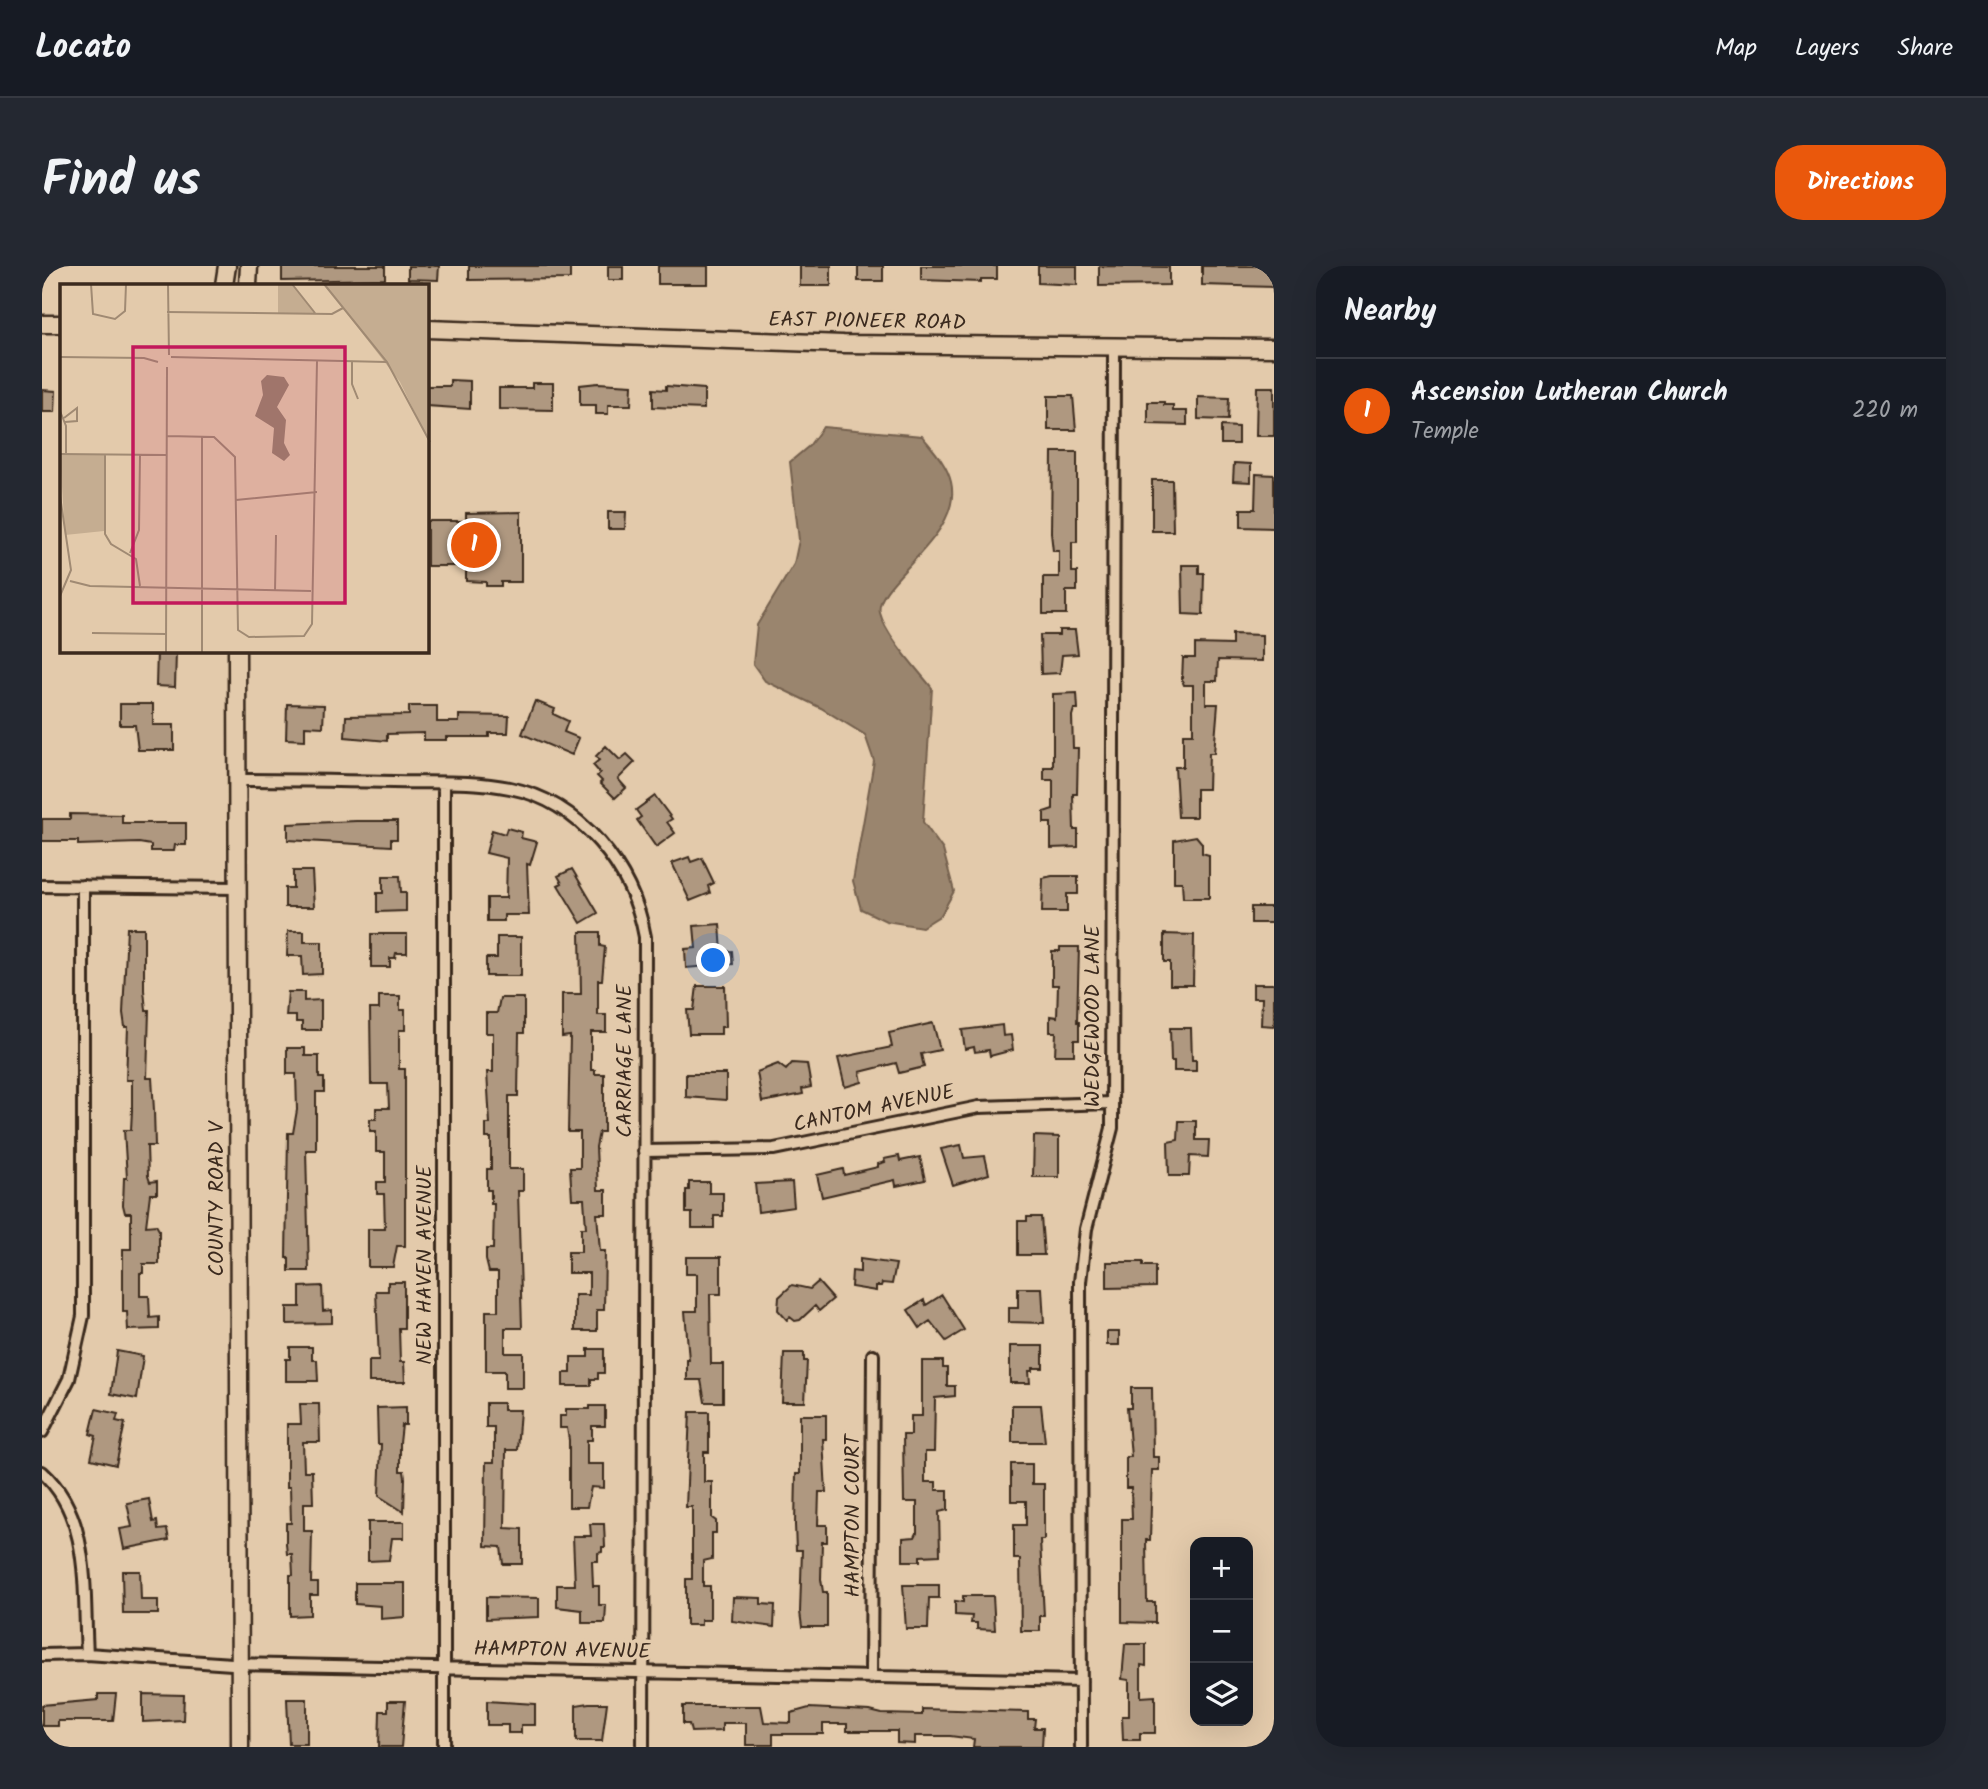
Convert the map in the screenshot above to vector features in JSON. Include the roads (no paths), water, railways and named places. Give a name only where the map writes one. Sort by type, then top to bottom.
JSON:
[{"type":"main road","points":[[224,284],[227,266]]},
{"type":"main road","points":[[248,284],[249,266]]},
{"type":"main road","points":[[42,324],[60,324]]},
{"type":"main road","name":"EAST PIONEER ROAD","points":[[429,332],[460,330],[842,344],[1274,348]]},
{"type":"main road","name":"COUNTY ROAD V","points":[[237,653],[240,1747]]},
{"type":"street","name":"WEDGEWOOD LANE","points":[[1082,1747],[1080,1282],[1089,1217],[1110,1141],[1112,1104],[1114,348]]},
{"type":"street","name":"CARRIAGE LANE","points":[[237,780],[444,783],[513,788],[550,803],[579,822],[598,840],[630,886],[645,937],[643,1747]]},
{"type":"street","name":"NEW HAVEN AVENUE","points":[[444,783],[444,1747]]},
{"type":"street","points":[[42,886],[237,888]]},
{"type":"street","points":[[42,1432],[69,1379],[83,1316],[83,886]]},
{"type":"street","name":"CANTOM AVENUE","points":[[644,1151],[774,1149],[979,1107],[1112,1104]]},
{"type":"street","name":"HAMPTON COURT","points":[[871,1678],[873,1354]]},
{"type":"street","points":[[42,1472],[69,1505],[79,1539],[87,1654]]},
{"type":"street","name":"HAMPTON AVENUE","points":[[42,1654],[87,1654],[240,1664],[1081,1681]]},
{"type":"place","name":"Ascension Lutheran Church","points":[[474,545]]}]
